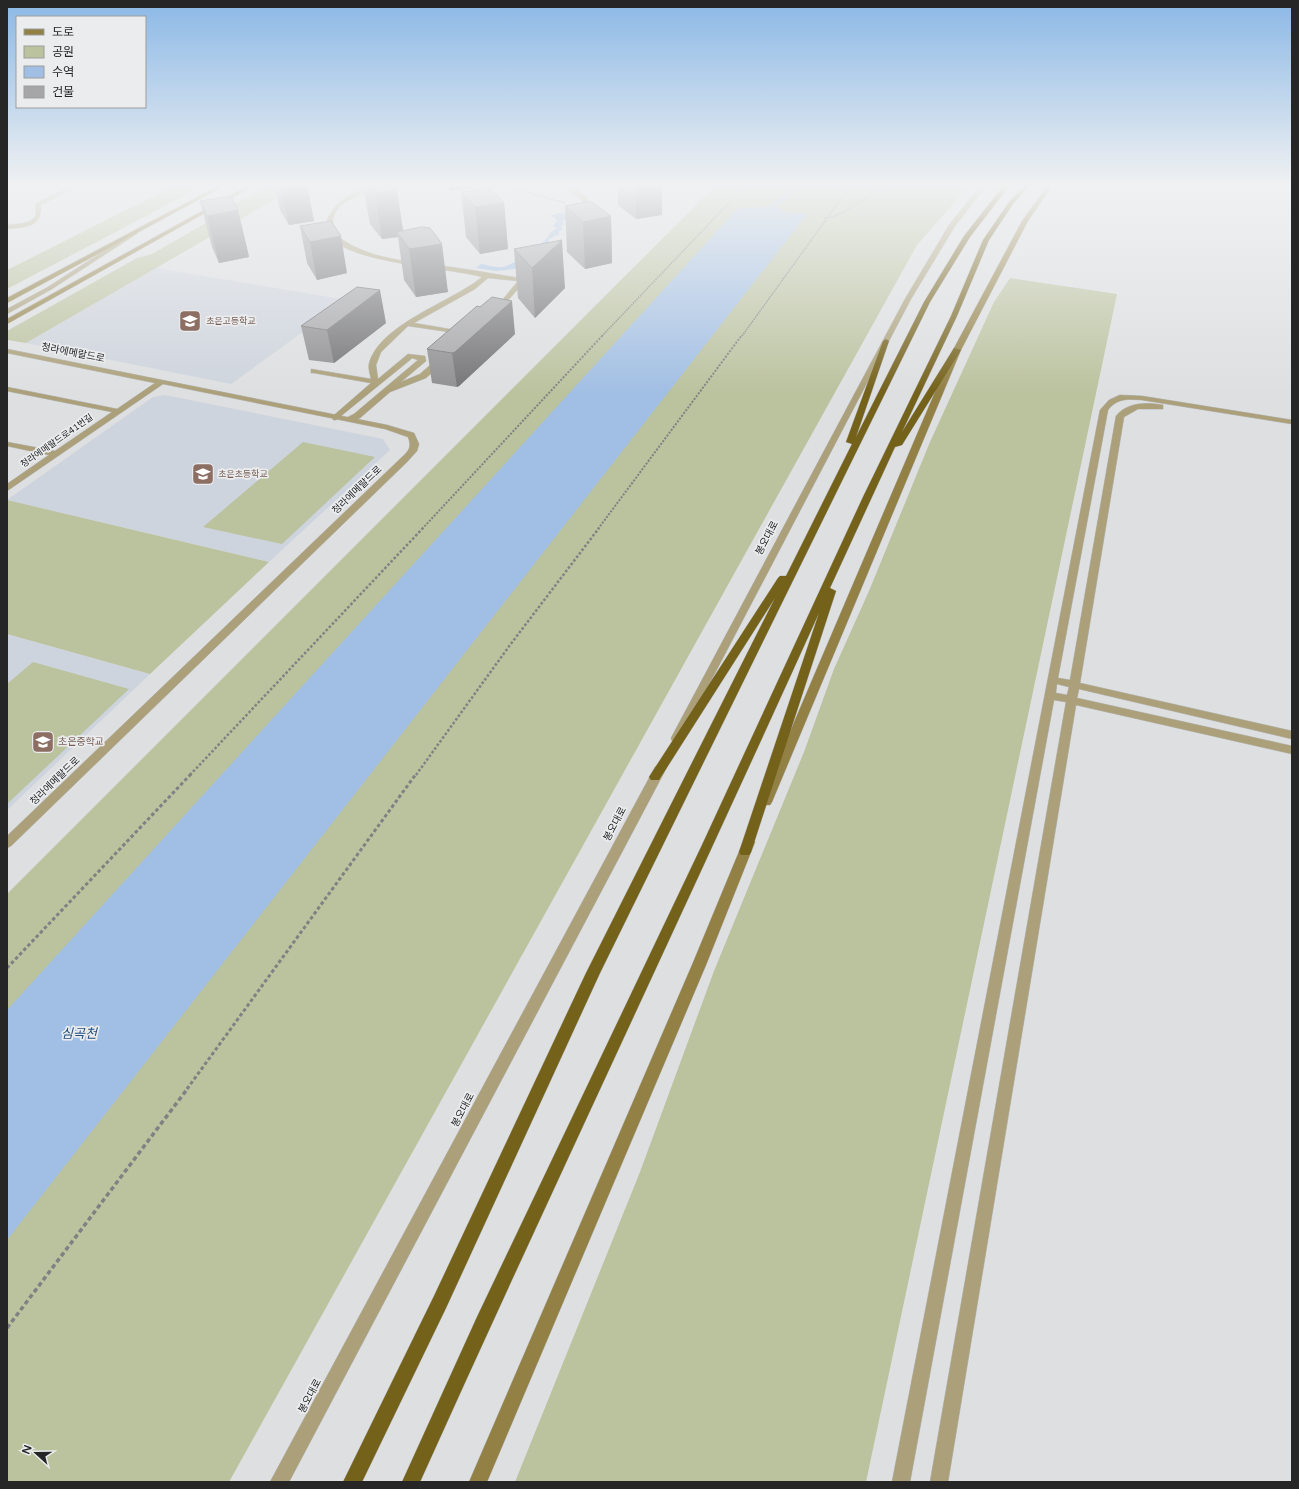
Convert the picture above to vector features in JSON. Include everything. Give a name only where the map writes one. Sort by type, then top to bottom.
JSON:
[{"type":"highway","points":[[352,1482],[440,1302],[593,973],[927,302],[957,254]]},
{"type":"highway","points":[[411,1482],[867,497],[954,316],[980,254]]},
{"type":"highway","points":[[834,490],[886,341]]},
{"type":"highway","points":[[867,497],[957,350]]},
{"type":"highway","points":[[655,777],[813,530]]},
{"type":"highway","points":[[745,852],[848,539]]},
{"type":"main road","points":[[7,301],[95,254]]},
{"type":"main road","points":[[7,322],[128,254]]},
{"type":"main road","points":[[478,1482],[699,965],[745,852],[957,350],[974,315],[1008,254]]},
{"type":"street","points":[[7,312],[50,288],[102,254]]},
{"type":"street","points":[[370,254],[487,276],[523,280]]},
{"type":"street","name":"봉오대로","points":[[279,1482],[908,299],[934,254]]},
{"type":"street","points":[[492,315],[507,302],[514,289],[531,272]]},
{"type":"street","points":[[375,384],[372,365],[378,351],[407,324],[473,288],[487,276]]},
{"type":"street","points":[[407,324],[467,334]]},
{"type":"street","name":"청라에메랄드로","points":[[7,351],[336,418],[351,419],[394,429],[411,435],[415,444],[413,451],[7,843]]},
{"type":"street","points":[[388,390],[423,376],[447,355]]},
{"type":"street","points":[[336,418],[407,358],[411,356],[422,358],[422,361],[351,419]]},
{"type":"street","points":[[314,371],[375,384]]},
{"type":"street","name":"청라에메랄드로41번길","points":[[7,488],[161,382]]},
{"type":"street","name":"청라에메랄드로41번길","points":[[7,388],[118,411]]},
{"type":"street","points":[[901,1482],[1104,410],[1111,400],[1121,397],[1142,398],[1292,422]]},
{"type":"street","points":[[939,1482],[1120,416],[1126,409],[1136,406],[1152,405],[1292,428]]},
{"type":"street","points":[[7,444],[55,454]]},
{"type":"street","points":[[1053,680],[1292,735]]},
{"type":"street","points":[[1050,695],[1292,750]]},
{"type":"path","points":[[7,968],[251,712],[633,303],[682,254]]},
{"type":"path","points":[[7,1328],[213,1054],[506,651],[688,410],[800,254]]},
{"type":"shaded area","name":"초은고등학교","points":[[156,268],[347,300],[231,384],[26,343]]},
{"type":"shaded area","name":"초은초등학교","points":[[165,395],[383,439],[390,450],[269,562],[7,500],[153,397]]},
{"type":"shaded area","name":"초은중학교","points":[[7,634],[150,674],[7,810]]},
{"type":"green space","points":[[38,254],[73,254],[7,289],[7,270]]},
{"type":"green space","points":[[150,254],[179,254],[26,343],[8,340],[7,331],[137,258]]},
{"type":"green space","points":[[647,254],[912,254],[229,1482],[7,1482],[7,894]]},
{"type":"green space","points":[[1010,278],[1117,294],[866,1482],[515,1482],[640,1172],[714,971],[804,752],[834,669],[869,591],[930,442],[994,302]]},
{"type":"green space","points":[[303,442],[375,457],[282,544],[203,527]]},
{"type":"green space","points":[[7,500],[269,562],[150,674],[7,634]]},
{"type":"green space","name":"초은중학교","points":[[33,662],[129,689],[7,804],[7,684]]},
{"type":"water","points":[[527,254],[536,254],[521,268],[497,271],[476,268],[481,264],[502,267],[514,263]]},
{"type":"water","name":"심곡천","points":[[696,254],[776,254],[7,1240],[7,1010]]},
{"type":"building","points":[[519,254],[546,254],[532,268]]},
{"type":"building","points":[[357,287],[380,290],[327,330],[301,326]]},
{"type":"building","points":[[492,297],[512,301],[455,352],[452,353],[427,349],[477,306],[480,307]]},
{"type":"place","name":"초은고등학교","points":[[190,321]]},
{"type":"place","name":"초은초등학교","points":[[203,474]]},
{"type":"place","name":"초은중학교","points":[[43,742]]}]
